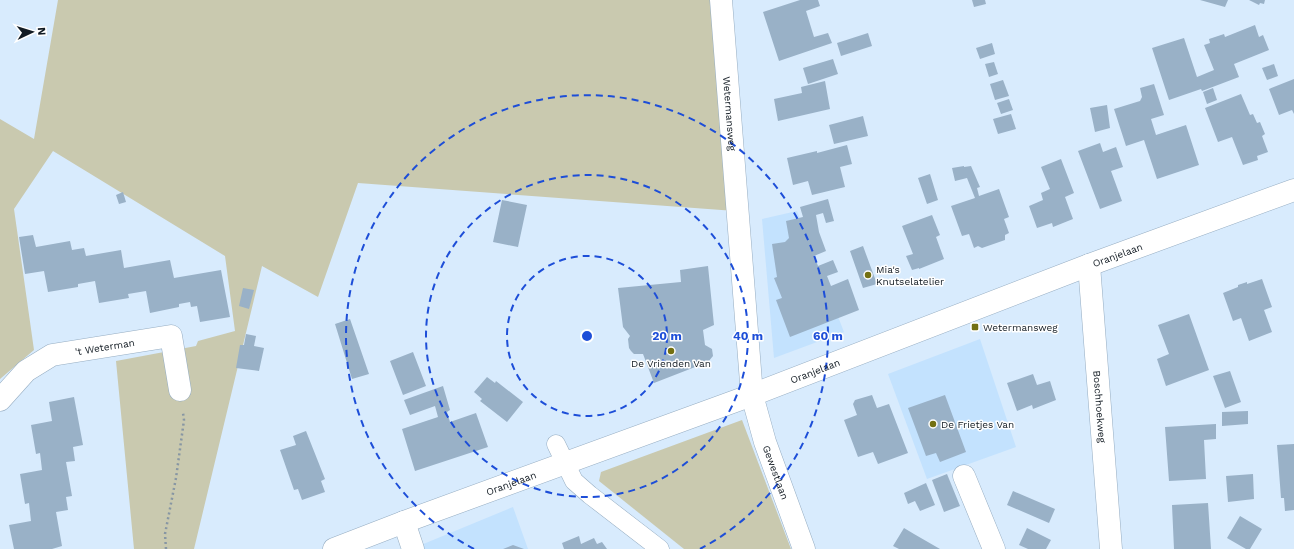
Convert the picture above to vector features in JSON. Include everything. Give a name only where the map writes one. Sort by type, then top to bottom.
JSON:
[{"type":"street","name":"Wetermansweg","points":[[721,0],[752,395]]},
{"type":"street","name":"Oranjelaan","points":[[334,549],[404,522],[561,453],[752,395],[1089,265],[1294,190]]},
{"type":"street","name":"Boschhoekweg","points":[[1089,265],[1111,549]]},
{"type":"street","name":"'t Weterman","points":[[0,400],[26,371],[52,355],[171,336],[180,390]]},
{"type":"street","name":"Gewestlaan","points":[[752,395],[765,442],[804,549]]},
{"type":"street","points":[[561,453],[574,481],[660,549]]},
{"type":"street","points":[[964,476],[994,549]]},
{"type":"street","points":[[404,522],[413,549]]},
{"type":"path","points":[[166,549],[165,534],[176,478],[184,420],[180,390]]},
{"type":"shaded area","points":[[797,211],[844,332],[774,358],[762,219]]},
{"type":"shaded area","points":[[980,339],[1016,447],[927,479],[888,374]]},
{"type":"shaded area","points":[[513,507],[528,549],[422,549],[421,545]]},
{"type":"green space","points":[[58,0],[713,0],[735,211],[358,183],[318,297],[262,266],[194,549],[134,549],[116,361],[196,346],[198,341],[235,331],[225,256],[53,151],[14,209],[34,350],[0,379],[0,119],[34,139]]},
{"type":"green space","points":[[742,420],[791,549],[684,549],[599,481],[601,472]]},
{"type":"building","points":[[800,0],[818,0],[820,6],[806,11],[814,37],[828,33],[832,43],[779,61],[763,12]]},
{"type":"building","points":[[972,0],[985,0],[986,4],[974,7]]},
{"type":"building","points":[[1200,0],[1228,0],[1225,7]]},
{"type":"building","points":[[1249,0],[1265,0],[1264,4],[1260,3],[1259,5]]},
{"type":"building","points":[[1255,25],[1259,37],[1263,35],[1269,50],[1234,64],[1239,77],[1202,91],[1201,89],[1169,100],[1152,48],[1184,38],[1197,77],[1214,70],[1204,45],[1210,43],[1209,39],[1224,34],[1225,37]]},
{"type":"building","points":[[868,33],[872,46],[841,56],[837,43]]},
{"type":"building","points":[[992,43],[995,54],[980,59],[976,48]]},
{"type":"building","points":[[833,59],[838,74],[808,84],[803,68]]},
{"type":"building","points":[[994,62],[998,74],[989,77],[985,64]]},
{"type":"building","points":[[1274,64],[1278,76],[1267,80],[1262,68]]},
{"type":"building","points":[[1294,79],[1294,114],[1292,110],[1279,115],[1269,89]]},
{"type":"building","points":[[1003,80],[1009,96],[995,100],[990,84]]},
{"type":"building","points":[[825,81],[830,109],[778,121],[774,99],[802,93],[801,87]]},
{"type":"building","points":[[1154,84],[1164,115],[1151,119],[1156,135],[1186,125],[1199,165],[1157,179],[1144,140],[1126,146],[1114,109],[1140,101],[1142,97],[1140,88]]},
{"type":"building","points":[[1213,88],[1217,100],[1207,104],[1203,92]]},
{"type":"building","points":[[1241,94],[1250,115],[1253,114],[1257,123],[1260,122],[1265,134],[1262,136],[1268,152],[1257,156],[1258,160],[1243,165],[1232,137],[1218,142],[1205,108]]},
{"type":"building","points":[[1009,99],[1013,110],[1001,114],[997,103]]},
{"type":"building","points":[[1107,105],[1110,128],[1095,132],[1090,108]]},
{"type":"building","points":[[1011,114],[1016,129],[998,134],[993,119]]},
{"type":"building","points":[[863,116],[868,136],[834,144],[829,125]]},
{"type":"building","points":[[1100,143],[1103,152],[1116,147],[1123,167],[1111,171],[1122,201],[1100,209],[1078,151]]},
{"type":"building","points":[[847,145],[852,164],[840,167],[845,187],[812,195],[808,181],[793,185],[787,158],[817,151],[817,153]]},
{"type":"building","points":[[1061,159],[1074,193],[1065,197],[1073,219],[1053,227],[1052,223],[1037,228],[1029,206],[1043,200],[1041,193],[1050,189],[1041,167]]},
{"type":"building","points":[[971,166],[980,187],[977,188],[979,196],[999,189],[1009,217],[1004,219],[1009,233],[1005,235],[1005,240],[982,248],[978,246],[974,248],[969,234],[962,236],[951,206],[975,198],[967,178],[955,181],[952,168]]},
{"type":"building","points":[[930,174],[938,200],[927,204],[918,178]]},
{"type":"building","points":[[123,192],[126,202],[119,204],[116,195]]},
{"type":"building","points":[[828,199],[834,221],[826,223],[823,213],[816,215],[819,232],[826,251],[814,256],[818,266],[833,260],[838,272],[827,276],[831,286],[848,279],[859,310],[790,337],[776,300],[782,298],[774,278],[777,277],[772,244],[785,242],[789,238],[786,221],[803,217],[800,207]]},
{"type":"building","points":[[502,200],[527,205],[518,247],[493,242]]},
{"type":"building","points":[[932,215],[940,235],[936,237],[944,259],[919,269],[912,270],[906,256],[913,254],[902,226]]},
{"type":"building","points":[[33,235],[36,247],[70,241],[72,250],[84,248],[86,256],[121,250],[124,268],[170,260],[174,278],[221,270],[230,317],[200,322],[197,306],[191,307],[190,302],[179,304],[179,307],[150,313],[146,291],[128,294],[129,298],[99,303],[95,281],[78,284],[78,287],[48,292],[44,271],[25,274],[19,237]]},
{"type":"building","points":[[863,246],[877,284],[863,288],[850,251]]},
{"type":"building","points":[[708,266],[714,325],[703,330],[705,345],[712,349],[713,356],[708,362],[654,383],[643,354],[634,354],[629,348],[628,339],[630,336],[623,327],[618,288],[681,282],[680,270]]},
{"type":"building","points":[[1262,279],[1272,307],[1264,310],[1272,332],[1249,341],[1241,318],[1233,321],[1223,293],[1238,287],[1238,285],[1247,282],[1247,284]]},
{"type":"building","points":[[243,288],[254,290],[249,309],[239,306]]},
{"type":"building","points":[[1189,314],[1209,370],[1166,386],[1157,359],[1169,354],[1158,325]]},
{"type":"building","points":[[350,319],[369,374],[352,379],[335,324]]},
{"type":"building","points":[[246,334],[256,336],[254,346],[264,348],[259,371],[236,368],[240,345],[244,345]]},
{"type":"building","points":[[413,352],[426,386],[403,395],[390,361]]},
{"type":"building","points":[[1230,371],[1241,402],[1225,408],[1213,376]]},
{"type":"building","points":[[1033,374],[1037,385],[1050,381],[1056,400],[1033,409],[1032,405],[1017,411],[1007,383]]},
{"type":"building","points":[[487,377],[495,383],[496,381],[523,402],[507,422],[480,401],[482,399],[474,392]]},
{"type":"building","points":[[443,386],[450,410],[447,412],[450,422],[476,413],[488,447],[415,471],[402,429],[438,417],[435,406],[410,415],[404,400]]},
{"type":"building","points":[[872,395],[877,408],[889,404],[908,453],[878,464],[873,452],[858,457],[844,420],[857,415],[853,404],[855,400]]},
{"type":"building","points":[[945,395],[966,452],[940,462],[936,453],[926,456],[908,408]]},
{"type":"building","points":[[74,397],[83,445],[73,447],[75,461],[66,462],[72,496],[66,497],[68,510],[56,512],[62,546],[52,549],[14,549],[9,525],[31,521],[29,503],[25,504],[20,474],[42,470],[40,453],[36,454],[31,425],[52,421],[49,402]]},
{"type":"building","points":[[1248,411],[1248,424],[1222,426],[1222,412]]},
{"type":"building","points":[[1216,424],[1216,439],[1204,440],[1206,479],[1169,481],[1165,427]]},
{"type":"building","points":[[306,431],[325,479],[321,481],[325,492],[302,500],[298,489],[294,490],[280,450],[296,445],[293,436]]},
{"type":"building","points":[[1294,444],[1294,510],[1285,511],[1284,498],[1281,498],[1277,445]]},
{"type":"building","points":[[947,474],[960,506],[944,512],[932,480]]},
{"type":"building","points":[[1253,474],[1254,499],[1228,502],[1226,476]]},
{"type":"building","points":[[926,483],[935,505],[920,511],[915,501],[908,504],[904,493]]},
{"type":"building","points":[[1013,491],[1055,509],[1049,523],[1007,505]]},
{"type":"building","points":[[1208,503],[1211,549],[1174,549],[1172,505]]},
{"type":"building","points":[[1240,516],[1262,529],[1250,549],[1246,549],[1227,538]]},
{"type":"building","points":[[904,528],[940,549],[899,549],[893,546]]},
{"type":"building","points":[[1027,528],[1051,540],[1046,549],[1028,549],[1019,545]]},
{"type":"building","points":[[579,536],[581,544],[594,538],[597,544],[602,542],[607,549],[564,549],[562,543]]},
{"type":"building","points":[[513,545],[524,549],[503,549]]},
{"type":"place","name":"Mia's Knutselatelier","points":[[868,275]]},
{"type":"place","name":"Wetermansweg","points":[[975,327]]},
{"type":"place","name":"De Vrienden Van","points":[[671,351]]},
{"type":"place","name":"De Frietjes Van","points":[[933,424]]}]
